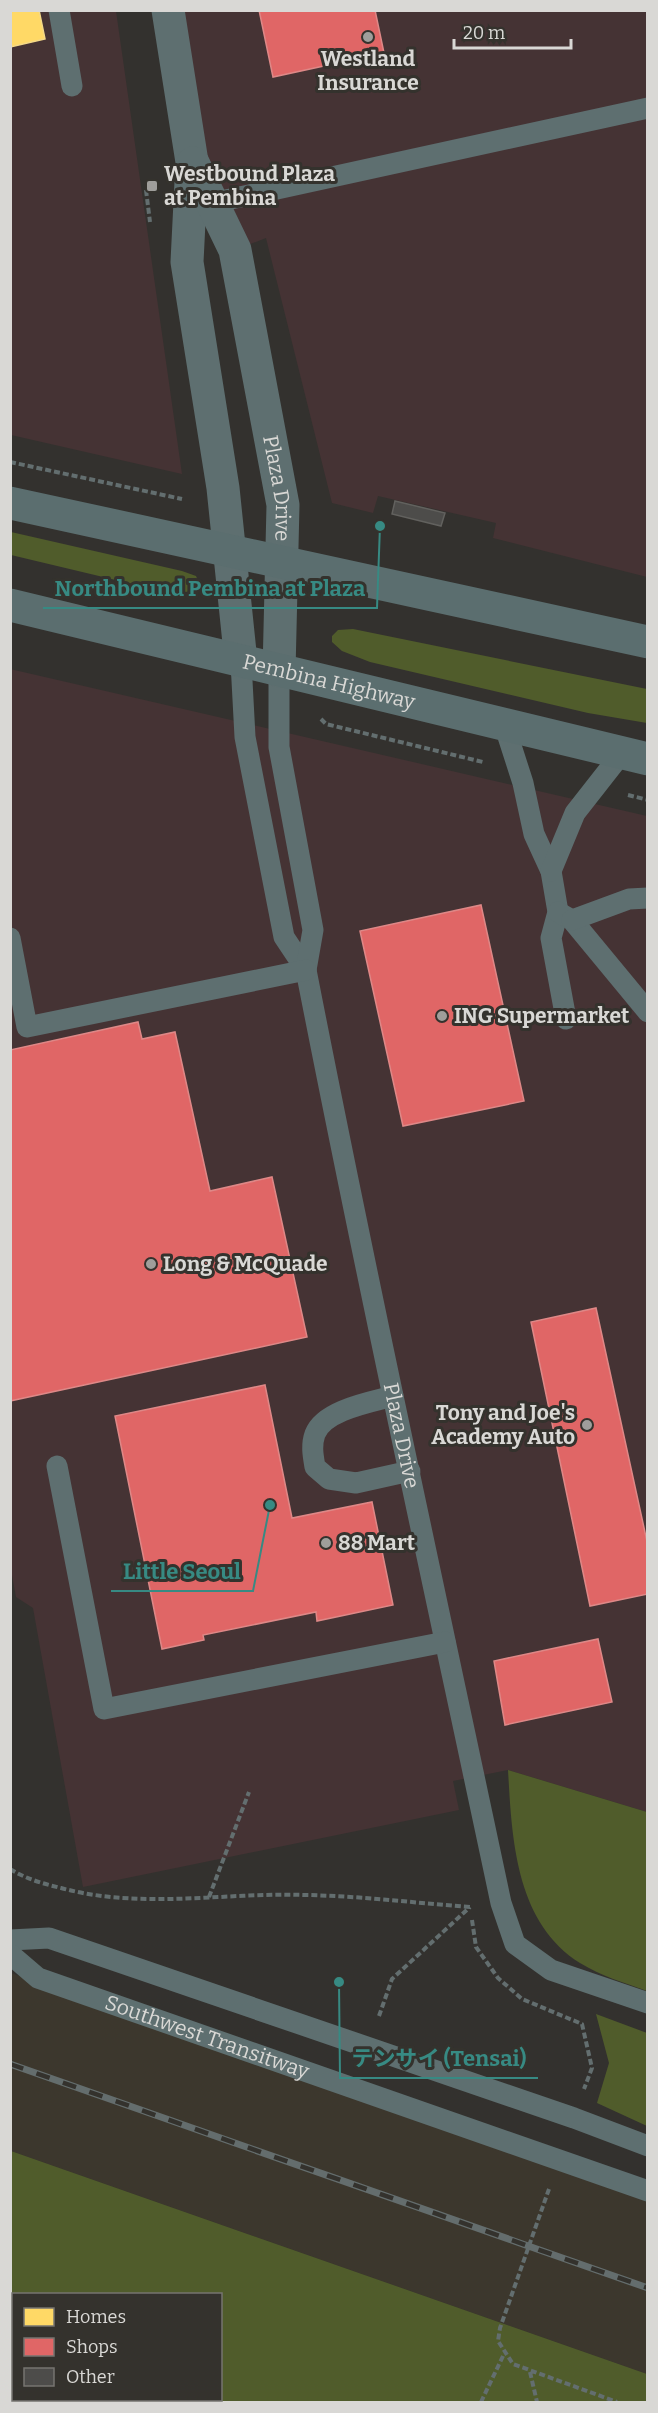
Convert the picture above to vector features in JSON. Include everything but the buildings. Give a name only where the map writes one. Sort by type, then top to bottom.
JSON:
[{"type":"main road","points":[[10,503],[648,642]]},
{"type":"main road","name":"Pembina Highway","points":[[10,605],[635,756]]},
{"type":"street","name":"Plaza Drive","points":[[168,10],[200,205],[187,262],[223,488],[241,662]]},
{"type":"street","name":"Plaza Drive","points":[[200,205],[235,250],[282,506],[279,671]]},
{"type":"lane","points":[[58,10],[72,86]]},
{"type":"lane","points":[[200,205],[648,108]]},
{"type":"lane","name":"Plaza Drive","points":[[241,662],[245,737],[284,936],[306,970]]},
{"type":"lane","name":"Plaza Drive","points":[[279,671],[279,747],[313,930],[306,970],[357,1232],[501,1903],[515,1944],[550,1970],[648,2003]]},
{"type":"lane","points":[[504,724],[522,783],[534,834],[550,871],[565,916],[639,992],[648,1012]]},
{"type":"lane","points":[[550,871],[575,813],[635,756]]},
{"type":"lane","points":[[566,1019],[551,938],[565,916],[629,899],[648,898]]},
{"type":"lane","points":[[10,938],[27,1027],[306,970]]},
{"type":"lane","points":[[393,1396],[358,1405],[328,1418],[316,1432],[312,1447],[315,1467],[329,1479],[356,1483],[410,1471]]},
{"type":"lane","points":[[57,1466],[104,1709],[445,1642]]},
{"type":"lane","name":"Southwest Transitway","points":[[10,1940],[49,1938],[574,2118],[648,2146]]},
{"type":"lane","name":"Southwest Transitway","points":[[10,1954],[38,1978],[648,2191]]},
{"type":"path","points":[[10,462],[182,499]]},
{"type":"path","points":[[209,1897],[249,1792]]},
{"type":"path","points":[[379,2016],[392,1979],[470,1907]]},
{"type":"path","points":[[481,2403],[504,2354]]},
{"type":"path","points":[[530,2371],[537,2403]]},
{"type":"shaded area","points":[[11,11],[116,11],[182,474],[11,435]]},
{"type":"shaded area","points":[[168,11],[647,11],[647,577],[493,538],[496,523],[378,496],[373,513],[332,503],[266,238],[235,250],[211,203]]},
{"type":"shaded area","points":[[10,669],[647,816],[647,1812],[508,1770],[453,1781],[459,1810],[83,1887],[33,1608],[16,1597],[11,1570]]},
{"type":"shaded area","points":[[11,1973],[647,2194],[647,2374],[11,2151]]},
{"type":"green space","points":[[11,532],[182,571],[196,576],[200,585],[180,593],[166,592],[11,555]]},
{"type":"green space","points":[[353,629],[647,689],[647,723],[588,713],[370,662],[342,651],[332,642],[332,636],[338,630]]},
{"type":"green space","points":[[508,1770],[647,1812],[647,1991],[580,1963],[558,1946],[542,1925],[521,1877],[515,1850]]},
{"type":"green space","points":[[596,2014],[647,2033],[647,2126],[597,2103],[609,2063]]},
{"type":"green space","points":[[11,2151],[647,2374],[647,2402],[11,2402]]},
{"type":"railway","points":[[10,2064],[648,2288]]},
{"type":"place","name":"Westland Insurance","points":[[368,37]]},
{"type":"place","name":"Westbound Plaza at Pembina","points":[[152,186]]},
{"type":"place","name":"Northbound Pembina at Plaza","points":[[380,526]]},
{"type":"place","name":"ING Supermarket","points":[[442,1016]]},
{"type":"place","name":"Long & McQuade","points":[[151,1264]]},
{"type":"place","name":"Tony and Joe's Academy Auto","points":[[587,1425]]},
{"type":"place","name":"Little Seoul","points":[[270,1505]]},
{"type":"place","name":"88 Mart","points":[[326,1543]]},
{"type":"place","name":"テンサイ (Tensai)","points":[[339,1982]]}]
